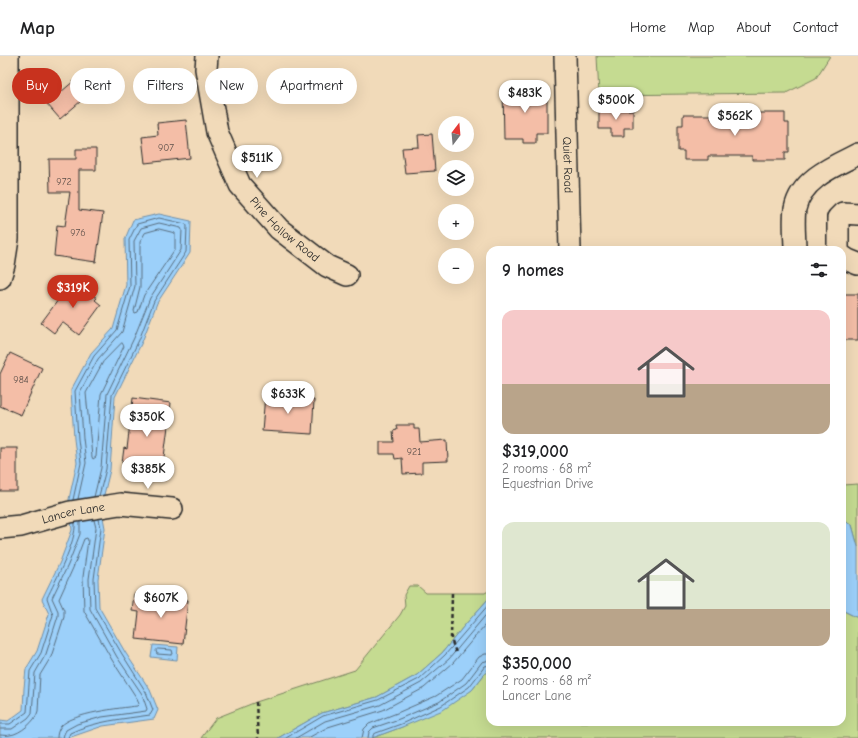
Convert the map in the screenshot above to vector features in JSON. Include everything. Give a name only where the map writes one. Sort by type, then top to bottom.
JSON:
[{"type":"street","points":[[0,278],[4,265],[8,239],[8,56]]},
{"type":"street","name":"Pine Hollow Road","points":[[207,56],[206,69],[217,132],[240,185],[279,229],[327,266],[348,275]]},
{"type":"street","name":"Quiet Road","points":[[565,56],[570,246]]},
{"type":"street","points":[[795,246],[795,210],[799,196],[810,182],[826,170],[858,154]]},
{"type":"street","points":[[838,246],[838,218],[843,213],[858,214]]},
{"type":"street","points":[[846,259],[858,264]]},
{"type":"street","name":"Lancer Lane","points":[[0,528],[21,526],[70,512],[120,504],[172,509]]},
{"type":"path","points":[[452,593],[451,639],[456,653]]},
{"type":"path","points":[[256,702],[258,738]]},
{"type":"green space","points":[[597,56],[830,56],[816,78],[786,93],[599,95]]},
{"type":"green space","points":[[858,484],[858,547],[852,525],[846,521],[846,485]]},
{"type":"green space","points":[[409,586],[418,586],[426,593],[486,592],[486,601],[442,653],[417,675],[377,697],[322,713],[278,738],[201,738],[216,718],[256,702],[355,670],[400,615],[405,606],[404,595]]},
{"type":"green space","points":[[846,612],[858,618],[858,738],[372,738],[402,727],[472,690],[486,672],[486,726],[846,726]]},
{"type":"water","points":[[159,214],[191,221],[190,253],[157,303],[142,342],[115,397],[110,470],[101,507],[105,528],[98,579],[99,607],[125,652],[150,690],[158,710],[154,719],[103,726],[68,738],[0,738],[0,720],[8,721],[23,710],[26,669],[37,651],[49,614],[42,599],[60,562],[72,530],[69,499],[77,463],[71,390],[91,353],[113,329],[126,285],[125,239],[133,220]]},
{"type":"water","points":[[846,521],[852,525],[858,547],[858,618],[846,612]]},
{"type":"water","points":[[486,601],[486,672],[472,690],[443,710],[372,738],[278,738],[322,713],[377,697],[417,675],[442,653]]},
{"type":"water","points":[[153,645],[178,647],[177,660],[151,657]]},
{"type":"building","points":[[70,84],[70,104],[78,104],[60,119],[47,104],[62,104],[62,91]]},
{"type":"building","points":[[533,87],[533,90],[547,90],[547,133],[536,133],[536,143],[523,143],[523,139],[504,139],[503,88]]},
{"type":"building","points":[[599,110],[633,110],[633,128],[624,128],[624,136],[611,136],[611,129],[599,129]]},
{"type":"building","points":[[750,113],[785,113],[785,123],[789,123],[789,152],[785,152],[785,160],[752,160],[752,156],[708,156],[708,160],[684,160],[684,151],[678,151],[678,125],[683,125],[683,115],[712,115],[711,119],[750,120]]},
{"type":"building","points":[[186,120],[190,158],[145,163],[142,137],[158,135],[157,123]]},
{"type":"building","points":[[432,134],[435,171],[405,173],[402,148],[419,147],[418,135]]},
{"type":"building","points":[[76,149],[96,149],[96,170],[79,170],[79,210],[103,213],[96,262],[54,256],[57,225],[65,226],[70,192],[50,192],[49,159],[76,159]]},
{"type":"building","points":[[73,280],[97,298],[95,300],[101,305],[79,335],[62,322],[54,333],[41,323]]},
{"type":"building","points":[[846,294],[858,294],[858,340],[846,340]]},
{"type":"building","points":[[10,353],[42,368],[21,415],[0,406],[0,374]]},
{"type":"building","points":[[265,395],[285,396],[284,399],[314,400],[312,434],[262,431]]},
{"type":"building","points":[[133,398],[171,403],[161,480],[131,477],[133,464],[122,463],[124,448],[127,449]]},
{"type":"building","points":[[396,425],[414,425],[414,429],[419,429],[420,442],[447,440],[448,461],[422,462],[422,473],[403,474],[402,458],[395,459],[394,454],[380,454],[380,442],[394,442],[393,431],[397,430]]},
{"type":"building","points":[[0,448],[17,448],[17,491],[0,491]]},
{"type":"building","points":[[134,594],[188,600],[183,644],[136,639],[139,612],[132,611]]}]
